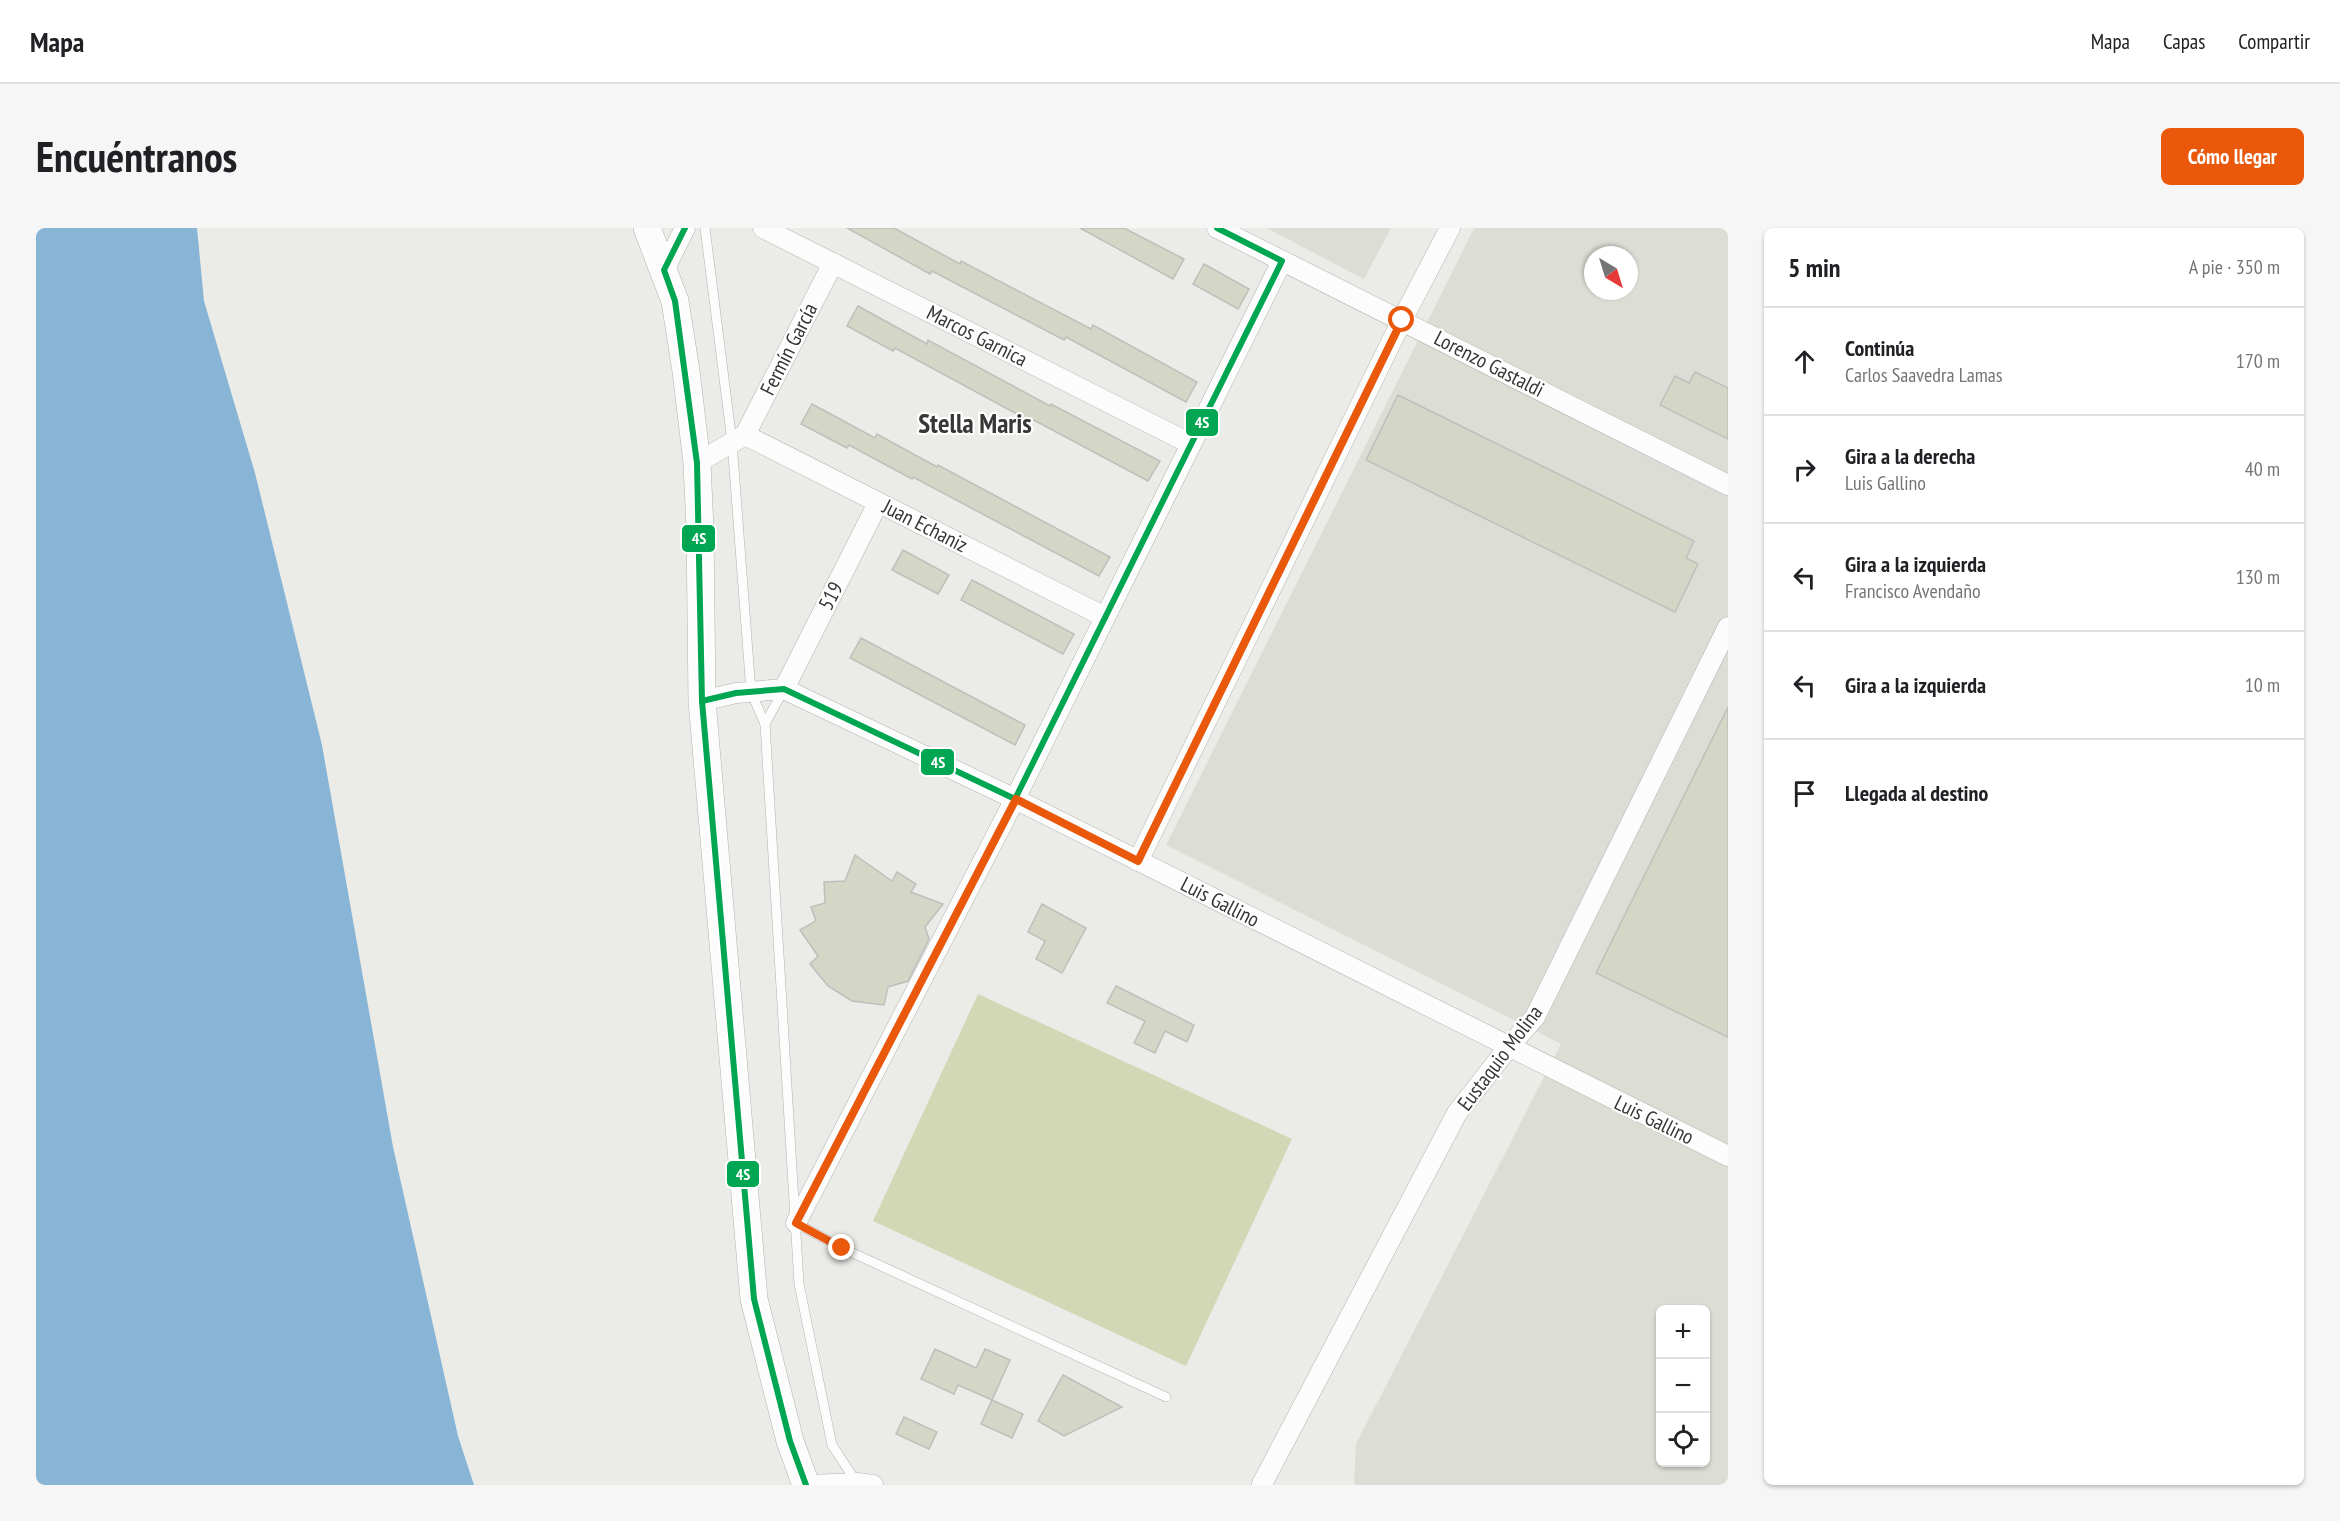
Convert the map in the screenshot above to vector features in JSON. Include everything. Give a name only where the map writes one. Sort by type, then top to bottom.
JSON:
[{"type":"main road","points":[[647,228],[675,301],[697,463],[702,701],[754,1299],[790,1441],[807,1485]]},
{"type":"street","points":[[664,270],[685,228]]},
{"type":"street","name":"Marcos Garnica","points":[[763,228],[1191,444]]},
{"type":"street","name":"Lorenzo Gastaldi","points":[[1217,228],[1728,485]]},
{"type":"street","points":[[1138,861],[1402,320],[1450,228]]},
{"type":"street","points":[[796,1223],[1016,799],[1282,261]]},
{"type":"street","name":"Fermín García","points":[[738,439],[832,263]]},
{"type":"street","points":[[697,463],[738,439]]},
{"type":"street","name":"Juan Echaniz","points":[[738,439],[879,503],[1105,617]]},
{"type":"street","name":"519","points":[[784,689],[879,503]]},
{"type":"street","name":"Eustaquio Molina","points":[[1262,1485],[1457,1113],[1535,1017],[1728,627]]},
{"type":"street","points":[[702,701],[751,692],[784,689]]},
{"type":"street","name":"Luis Gallino","points":[[784,689],[1016,799],[1508,1048],[1728,1156]]},
{"type":"street","points":[[807,1485],[865,1484]]},
{"type":"lane","points":[[705,228],[738,439],[751,692],[765,724],[799,1284],[832,1445],[865,1484]]},
{"type":"lane","points":[[765,724],[784,689]]},
{"type":"lane","points":[[796,1223],[842,1248],[1166,1397]]},
{"type":"shaded area","points":[[1266,228],[1391,228],[1364,279]]},
{"type":"shaded area","points":[[1474,228],[1728,228],[1728,1485],[1354,1485],[1356,1444],[1561,1044],[1166,845]]},
{"type":"green space","points":[[978,994],[1292,1139],[1186,1366],[873,1221]]},
{"type":"water","points":[[36,228],[197,228],[204,301],[255,473],[322,745],[393,1147],[458,1436],[474,1485],[36,1485]]},
{"type":"building","points":[[847,228],[894,228],[960,264],[961,261],[1091,329],[1093,325],[1197,382],[1186,402],[1066,337],[1064,340],[932,271],[930,274]]},
{"type":"building","points":[[1080,228],[1124,228],[1184,259],[1173,279]]},
{"type":"building","points":[[1204,264],[1249,289],[1238,309],[1193,284]]},
{"type":"building","points":[[858,306],[927,344],[928,340],[1050,406],[1051,404],[1160,461],[1148,481],[1028,417],[1026,419],[895,348],[893,351],[847,326]]},
{"type":"building","points":[[1695,372],[1728,388],[1728,439],[1660,405],[1675,376],[1689,383]]},
{"type":"building","points":[[1398,395],[1694,541],[1686,558],[1698,564],[1675,612],[1366,460]]},
{"type":"building","points":[[812,404],[875,438],[877,434],[937,467],[938,465],[1110,557],[1099,576],[913,477],[912,479],[849,445],[847,448],[801,424]]},
{"type":"building","points":[[903,550],[949,575],[938,594],[892,570]]},
{"type":"building","points":[[972,580],[1074,634],[1063,654],[961,600]]},
{"type":"building","points":[[861,638],[1025,725],[1015,745],[850,658]]},
{"type":"building","points":[[1728,707],[1728,1037],[1596,973]]},
{"type":"building","points":[[855,855],[892,881],[897,872],[916,884],[911,892],[943,904],[925,927],[929,939],[908,981],[888,987],[884,1005],[852,1001],[828,986],[810,964],[818,956],[800,930],[816,921],[811,907],[825,903],[824,882],[845,881]]},
{"type":"building","points":[[1042,904],[1086,928],[1062,973],[1036,959],[1045,941],[1028,932]]},
{"type":"building","points":[[1116,986],[1194,1025],[1187,1042],[1165,1031],[1155,1053],[1134,1043],[1145,1021],[1107,1003]]},
{"type":"building","points":[[935,1349],[976,1368],[985,1349],[1010,1360],[992,1400],[958,1385],[954,1394],[921,1379]]},
{"type":"building","points":[[1063,1375],[1122,1407],[1064,1436],[1038,1421]]},
{"type":"building","points":[[992,1400],[1023,1414],[1012,1438],[981,1424]]},
{"type":"building","points":[[904,1417],[937,1432],[929,1449],[896,1434]]},
{"type":"transit line","name":"4S","points":[[685,228],[664,270],[675,301],[697,463],[702,701],[754,1299],[790,1441],[806,1485]]},
{"type":"transit line","name":"4S","points":[[702,701],[736,693],[784,689],[1015,799],[1282,261],[1217,228]]},
{"type":"district","name":"Stella Maris","points":[[975,424]]},
{"type":"route","points":[[842,1248],[796,1223],[1016,799],[1138,861],[1402,320]]}]
